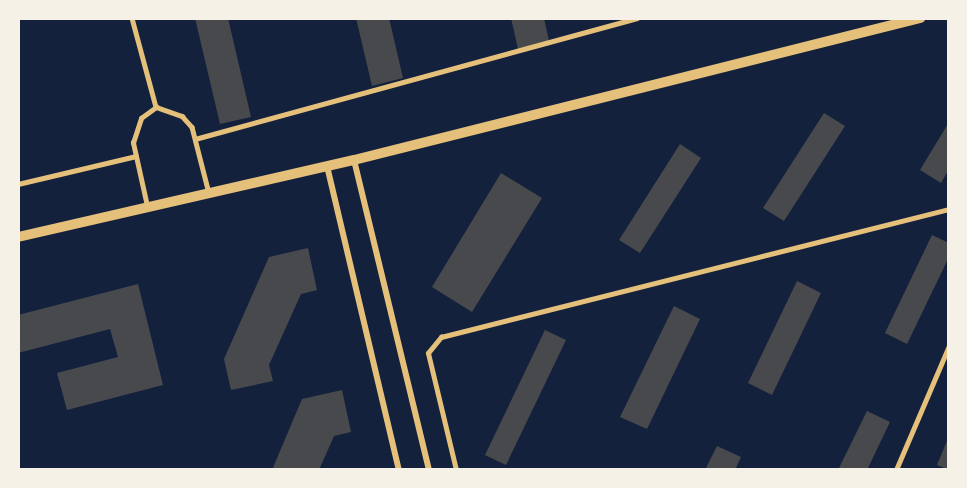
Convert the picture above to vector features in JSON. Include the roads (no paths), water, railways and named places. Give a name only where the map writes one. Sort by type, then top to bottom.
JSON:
[{"type":"street","points":[[18,237],[354,160],[920,18]]},
{"type":"street","points":[[354,160],[429,470]]},
{"type":"street","points":[[327,166],[399,470]]},
{"type":"lane","points":[[132,18],[156,107]]},
{"type":"lane","points":[[195,140],[637,18]]},
{"type":"lane","points":[[156,107],[182,116],[195,140],[209,193]]},
{"type":"lane","points":[[147,207],[136,156],[135,130],[156,107]]},
{"type":"lane","points":[[18,184],[136,156]]},
{"type":"lane","points":[[456,470],[428,353],[441,337],[949,210]]},
{"type":"lane","points":[[896,470],[949,345]]}]
